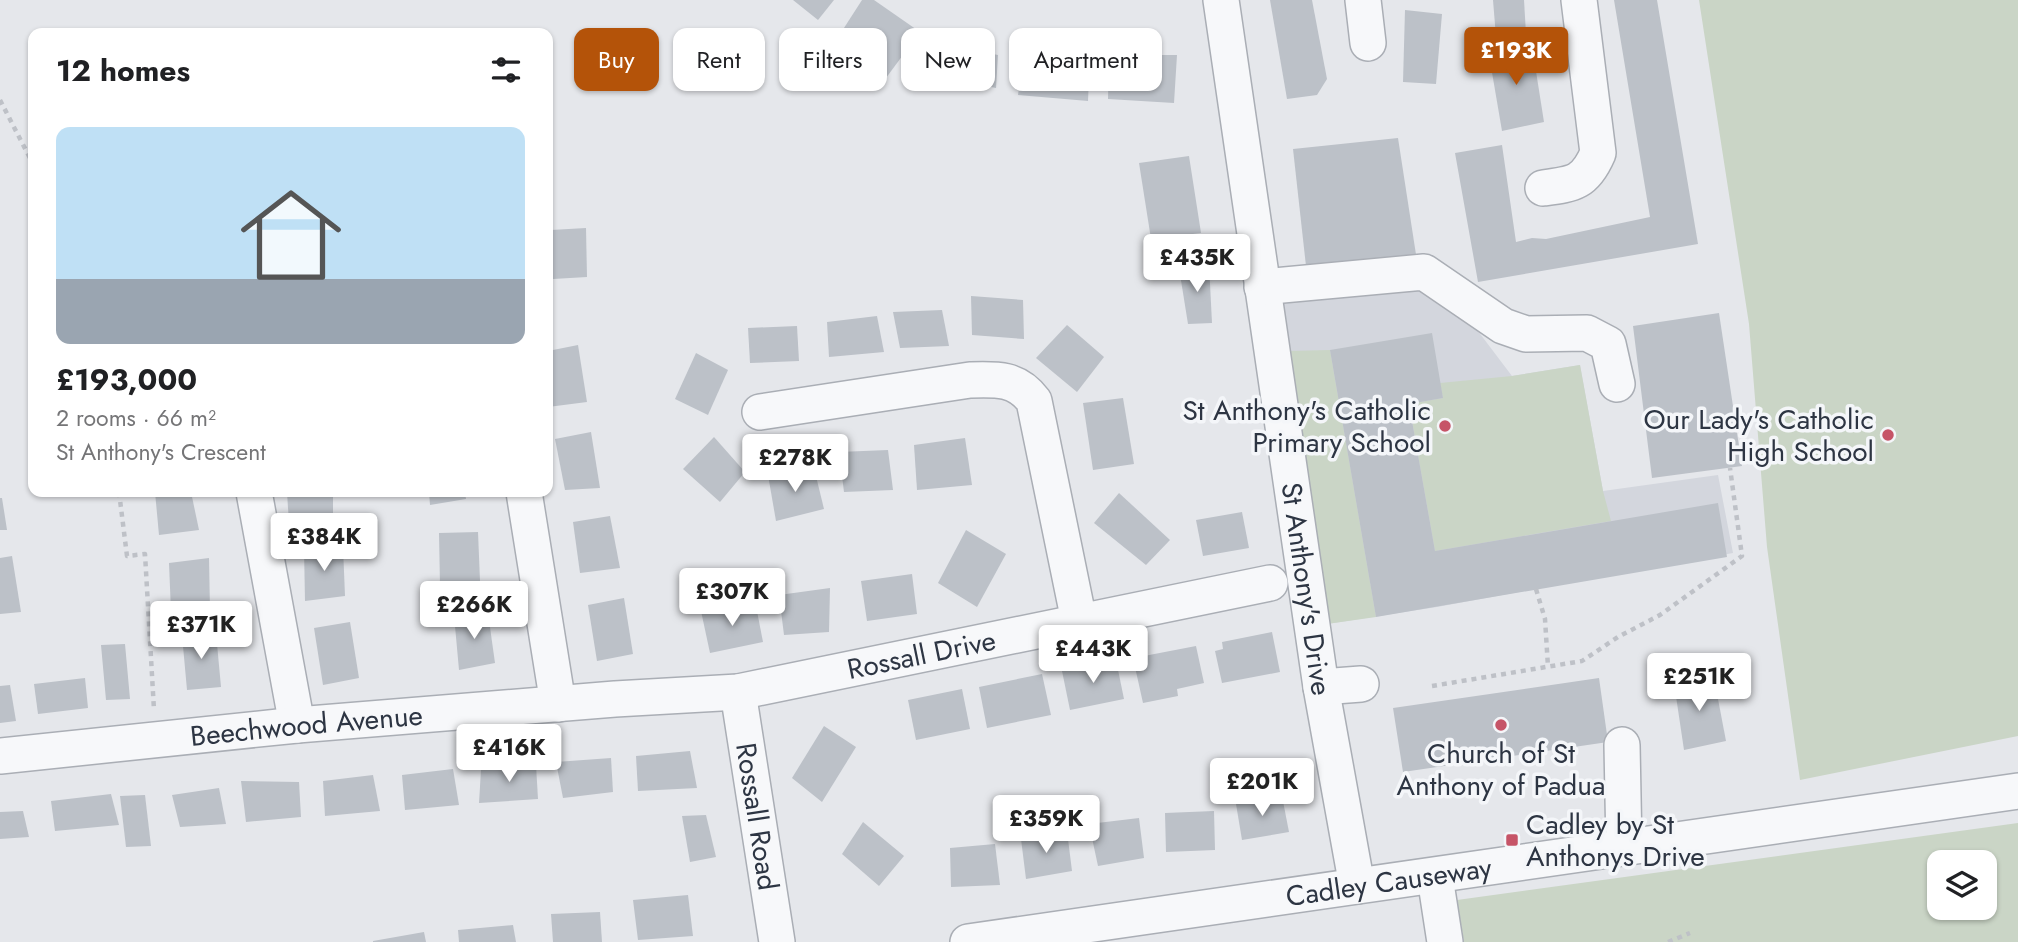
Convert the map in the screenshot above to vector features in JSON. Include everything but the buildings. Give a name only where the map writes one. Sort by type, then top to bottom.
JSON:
[{"type":"street","points":[[1208,0],[1221,0]]},
{"type":"street","name":"St Anthony's Drive","points":[[1221,0],[1321,687],[1357,886]]},
{"type":"street","points":[[1363,0],[1368,43]]},
{"type":"street","points":[[1543,188],[1572,184],[1591,171],[1598,153],[1578,0]]},
{"type":"street","points":[[1262,287],[1424,272],[1503,326],[1526,334],[1587,333],[1608,344],[1617,384]]},
{"type":"street","points":[[760,412],[970,380],[1005,379],[1026,391],[1034,401],[1079,621]]},
{"type":"street","points":[[255,497],[297,725]]},
{"type":"street","points":[[525,497],[558,704]]},
{"type":"street","name":"Rossall Drive","points":[[738,692],[1270,583]]},
{"type":"street","points":[[1321,687],[1360,684]]},
{"type":"street","name":"Beechwood Avenue","points":[[0,757],[297,725],[738,692]]},
{"type":"street","name":"Rossall Road","points":[[738,692],[777,942]]},
{"type":"street","points":[[1622,745],[1624,848]]},
{"type":"street","name":"Cadley Causeway","points":[[968,942],[1435,877],[2018,791]]},
{"type":"street","points":[[1435,877],[1445,942]]},
{"type":"path","points":[[0,100],[28,154]]},
{"type":"path","points":[[1433,686],[1582,661],[1618,637],[1660,615],[1742,555],[1730,468]]},
{"type":"path","points":[[120,497],[127,556],[145,554],[156,739]]},
{"type":"path","points":[[1536,589],[1545,619],[1548,667]]},
{"type":"path","points":[[1668,942],[1690,933]]},
{"type":"shaded area","name":"St Anthony's Catholic Primary School","points":[[1404,283],[1462,310],[1512,376],[1580,365],[1603,491],[1718,475],[1733,553],[1437,607],[1327,624],[1281,301]]},
{"type":"green space","name":"Our Lady's Catholic High School","points":[[1699,0],[2018,0],[2018,736],[1800,780],[1767,547],[1749,324]]},
{"type":"green space","points":[[1330,350],[1376,617],[1327,624],[1289,351]]},
{"type":"green space","points":[[1580,365],[1611,521],[1435,551],[1409,404],[1443,398],[1440,383],[1512,376]]},
{"type":"green space","points":[[2018,823],[2018,942],[1464,942],[1457,900]]},
{"type":"place","name":"St Anthony's Catholic Primary School","points":[[1445,426]]},
{"type":"place","name":"Our Lady's Catholic High School","points":[[1888,435]]},
{"type":"place","name":"Church of St Anthony of Padua","points":[[1501,725]]},
{"type":"place","name":"Cadley by St Anthonys Drive","points":[[1512,840]]}]
